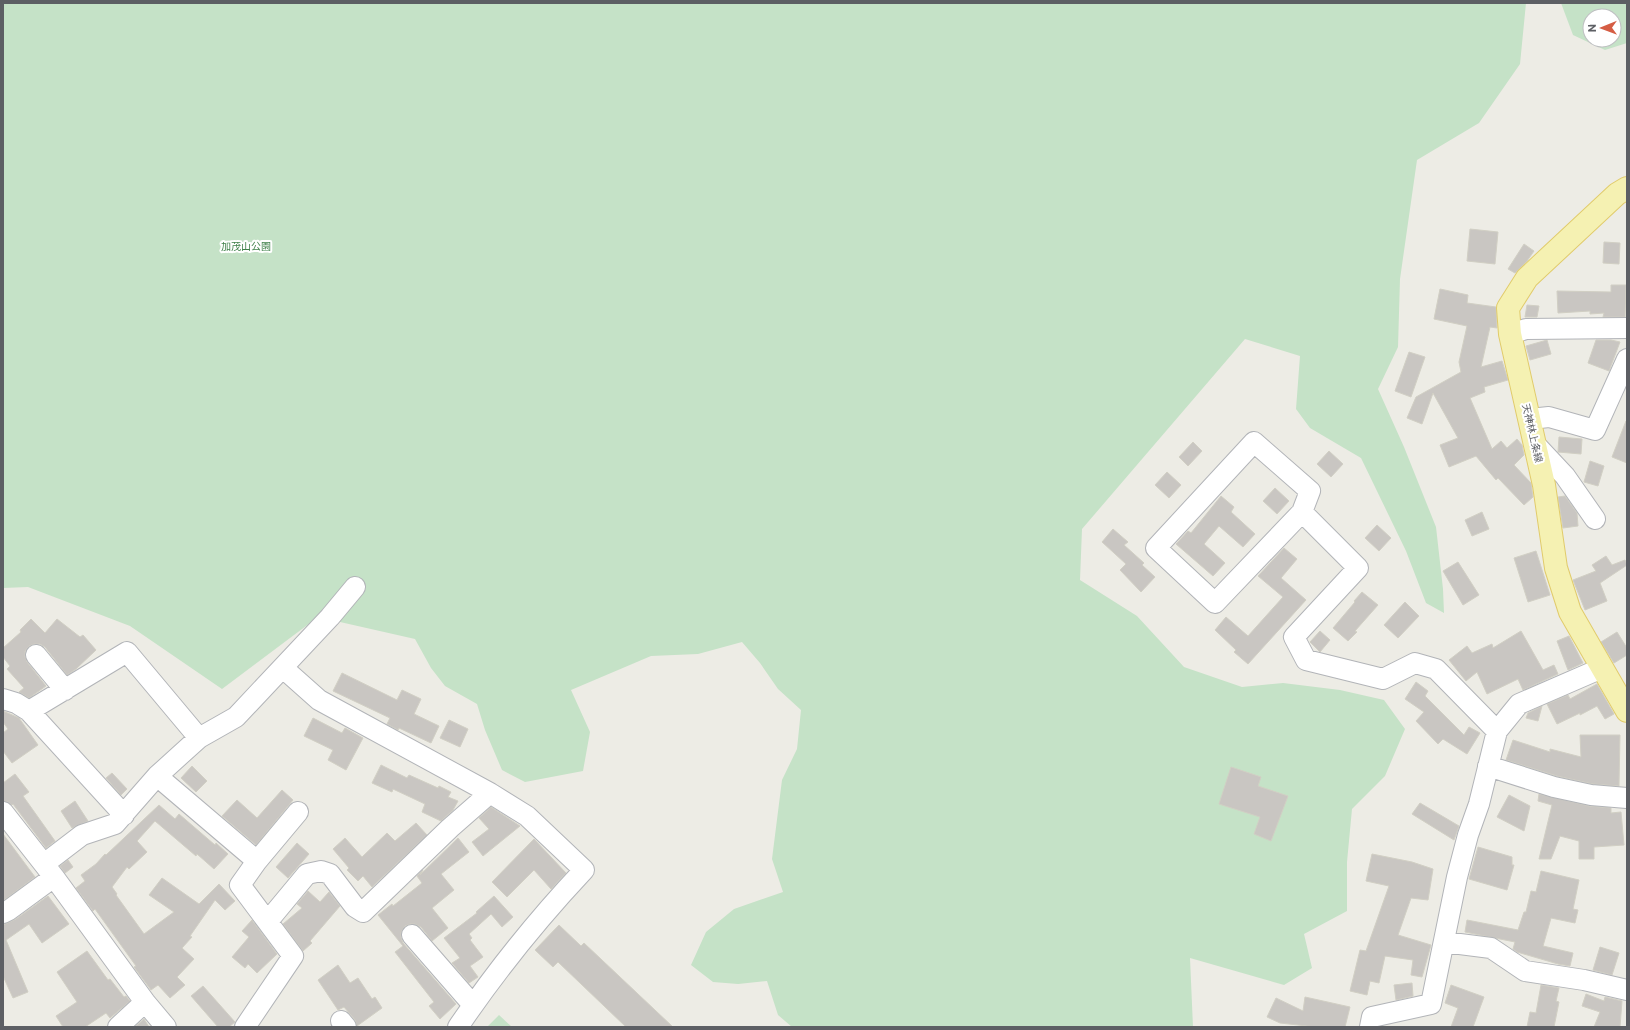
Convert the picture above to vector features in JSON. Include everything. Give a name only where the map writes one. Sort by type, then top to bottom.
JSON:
[{"type":"main road","name":"天神林上条線","points":[[1627,188],[1617,194],[1527,278],[1508,308],[1510,334],[1544,485],[1556,568],[1570,612],[1627,711]]},
{"type":"street","points":[[1510,334],[1526,329],[1627,328]]},
{"type":"street","points":[[1530,418],[1549,417],[1595,430],[1627,359]]},
{"type":"street","points":[[1254,442],[1310,491],[1302,512],[1215,603],[1156,548],[1254,442]]},
{"type":"street","points":[[1535,444],[1566,476],[1595,518]]},
{"type":"street","points":[[1302,512],[1358,568],[1294,637],[1306,660],[1383,679],[1415,663],[1436,669],[1497,731]]},
{"type":"street","points":[[3,913],[9,910],[49,871],[82,835],[115,824],[157,776],[199,738],[236,717],[330,617],[355,587]]},
{"type":"street","points":[[29,711],[127,652],[199,738]]},
{"type":"street","points":[[36,655],[65,690]]},
{"type":"street","points":[[283,668],[319,700],[490,793],[527,816],[584,870],[522,939],[458,1027]]},
{"type":"street","points":[[1370,1027],[1372,1017],[1431,1004],[1457,877],[1468,835],[1479,804],[1497,731],[1519,704],[1602,668]]},
{"type":"street","points":[[3,699],[16,703],[29,711],[124,815]]},
{"type":"street","points":[[1488,766],[1554,787],[1591,795],[1627,798]]},
{"type":"street","points":[[157,776],[257,862]]},
{"type":"street","points":[[268,921],[307,874],[321,871],[330,874],[355,908],[363,912],[450,828],[490,793]]},
{"type":"street","points":[[3,812],[49,871],[145,1002],[166,1027]]},
{"type":"street","points":[[245,1027],[293,956],[240,885],[298,812]]},
{"type":"street","points":[[412,935],[473,1005]]},
{"type":"street","points":[[1444,942],[1491,948],[1525,971],[1584,980],[1627,990]]},
{"type":"street","points":[[118,1027],[145,1002]]},
{"type":"green space","name":"加茂山公園","points":[[3,3],[1526,3],[1520,64],[1479,123],[1417,160],[1400,279],[1398,347],[1378,389],[1404,447],[1436,527],[1443,589],[1444,613],[1426,603],[1406,551],[1361,458],[1310,428],[1296,409],[1300,356],[1245,339],[1082,529],[1080,580],[1137,616],[1184,667],[1242,687],[1283,683],[1340,690],[1384,700],[1405,729],[1385,776],[1352,809],[1347,862],[1347,911],[1304,934],[1312,968],[1284,985],[1190,958],[1193,1027],[792,1027],[778,1015],[767,981],[738,984],[713,982],[691,965],[706,932],[734,909],[783,892],[772,859],[782,780],[797,749],[801,710],[778,689],[760,663],[742,642],[698,654],[651,656],[571,690],[590,732],[583,771],[525,782],[502,770],[485,730],[477,704],[445,686],[431,668],[415,639],[318,617],[222,689],[130,626],[28,587],[3,588]]},
{"type":"green space","points":[[1561,3],[1627,3],[1627,43],[1622,45],[1622,8],[1582,8],[1582,39],[1573,35]]},
{"type":"green space","points":[[1601,48],[1611,48],[1605,50]]},
{"type":"green space","points":[[499,1015],[512,1027],[487,1027]]},
{"type":"building","points":[[1470,229],[1498,232],[1495,264],[1467,261]]},
{"type":"building","points":[[1604,242],[1620,243],[1619,264],[1603,263]]},
{"type":"building","points":[[1524,244],[1534,251],[1527,261],[1515,273],[1508,269]]},
{"type":"building","points":[[1611,285],[1626,285],[1625,317],[1603,317],[1604,313],[1590,314],[1590,311],[1558,313],[1557,291],[1611,292]]},
{"type":"building","points":[[1440,289],[1468,295],[1467,303],[1496,307],[1497,328],[1490,327],[1481,367],[1502,361],[1508,380],[1484,387],[1485,392],[1470,398],[1492,449],[1501,441],[1507,448],[1517,439],[1522,445],[1524,455],[1514,465],[1531,483],[1533,497],[1524,505],[1498,478],[1496,480],[1476,456],[1449,467],[1440,445],[1458,438],[1433,393],[1422,424],[1407,418],[1416,397],[1461,372],[1459,362],[1467,326],[1434,319]]},
{"type":"building","points":[[1527,305],[1539,306],[1537,317],[1525,317]]},
{"type":"building","points":[[1547,340],[1551,354],[1530,360],[1526,346]]},
{"type":"building","points":[[1596,340],[1611,340],[1620,342],[1609,371],[1588,363]]},
{"type":"building","points":[[1409,352],[1425,357],[1411,397],[1395,391]]},
{"type":"building","points":[[1627,421],[1627,463],[1612,457]]},
{"type":"building","points":[[1559,437],[1582,439],[1581,454],[1558,452]]},
{"type":"building","points":[[1193,442],[1202,451],[1188,466],[1179,457]]},
{"type":"building","points":[[1329,451],[1343,464],[1331,477],[1317,464]]},
{"type":"building","points":[[1590,461],[1604,466],[1598,486],[1584,482]]},
{"type":"building","points":[[1167,472],[1181,485],[1169,498],[1155,485]]},
{"type":"building","points":[[1275,488],[1289,501],[1277,514],[1263,501]]},
{"type":"building","points":[[1221,496],[1234,507],[1231,512],[1255,534],[1243,547],[1219,526],[1204,544],[1225,563],[1213,576],[1176,544],[1188,531],[1191,533]]},
{"type":"building","points":[[1565,496],[1577,513],[1578,526],[1563,528],[1558,497]]},
{"type":"building","points":[[1482,512],[1489,529],[1472,536],[1465,520]]},
{"type":"building","points":[[1377,525],[1391,538],[1379,551],[1365,538]]},
{"type":"building","points":[[1113,529],[1128,542],[1124,545],[1144,563],[1142,565],[1155,577],[1141,592],[1120,570],[1126,564],[1102,542]]},
{"type":"building","points":[[1284,548],[1297,559],[1281,578],[1306,600],[1248,664],[1234,652],[1236,650],[1215,630],[1226,617],[1248,636],[1283,597],[1258,576]]},
{"type":"building","points":[[1536,551],[1550,595],[1528,602],[1514,558]]},
{"type":"building","points":[[1606,556],[1612,565],[1625,560],[1627,565],[1600,583],[1607,601],[1585,610],[1573,580],[1596,571],[1592,565]]},
{"type":"building","points":[[1458,562],[1479,595],[1463,605],[1443,571]]},
{"type":"building","points":[[1362,592],[1378,605],[1348,641],[1333,628]]},
{"type":"building","points":[[1405,602],[1419,616],[1398,638],[1384,625]]},
{"type":"building","points":[[31,619],[45,633],[57,619],[80,637],[83,635],[96,650],[76,669],[67,675],[45,647],[40,644],[29,646],[25,651],[27,662],[46,686],[29,698],[19,692],[24,688],[7,669],[10,666],[3,657],[3,648],[21,632],[20,630]]},
{"type":"building","points":[[1320,631],[1330,640],[1320,652],[1310,642]]},
{"type":"building","points":[[1521,631],[1543,670],[1554,665],[1558,674],[1523,690],[1518,679],[1487,694],[1477,672],[1466,681],[1449,660],[1467,646],[1472,653],[1492,644],[1493,648]]},
{"type":"building","points":[[1617,632],[1627,648],[1627,655],[1614,663],[1601,642]]},
{"type":"building","points":[[1569,636],[1583,663],[1568,670],[1557,641]]},
{"type":"building","points":[[342,673],[397,700],[402,690],[421,699],[414,714],[439,726],[431,743],[399,728],[398,730],[387,724],[390,718],[333,691]]},
{"type":"building","points":[[1416,682],[1428,691],[1425,696],[1464,735],[1469,727],[1480,733],[1467,754],[1443,739],[1438,744],[1416,721],[1424,712],[1405,699]]},
{"type":"building","points":[[1597,684],[1614,714],[1605,719],[1597,706],[1580,715],[1580,713],[1557,724],[1547,704],[1568,695],[1570,699]]},
{"type":"building","points":[[1542,706],[1538,721],[1526,718],[1528,713]]},
{"type":"building","points":[[3,711],[19,718],[38,745],[12,763],[3,751],[3,733],[8,729],[3,722]]},
{"type":"building","points":[[313,718],[342,733],[345,728],[363,738],[346,770],[328,760],[333,750],[304,736]]},
{"type":"building","points":[[449,720],[468,729],[460,747],[440,738]]},
{"type":"building","points":[[1580,735],[1620,735],[1619,786],[1593,784],[1557,776],[1506,760],[1513,740],[1550,752],[1550,749],[1581,757]]},
{"type":"building","points":[[381,765],[407,778],[409,775],[438,788],[439,786],[451,792],[448,797],[458,801],[453,810],[441,821],[422,812],[425,804],[393,789],[392,792],[372,783]]},
{"type":"building","points":[[192,766],[207,781],[196,792],[181,778]]},
{"type":"building","points":[[1231,767],[1261,777],[1258,786],[1288,796],[1271,841],[1254,834],[1260,817],[1219,804]]},
{"type":"building","points":[[112,773],[127,789],[121,795],[106,778]]},
{"type":"building","points":[[15,774],[29,792],[23,796],[55,841],[46,848],[13,804],[12,805],[3,801],[3,783]]},
{"type":"building","points":[[282,790],[293,800],[256,845],[222,816],[237,800],[257,818]]},
{"type":"building","points":[[1539,794],[1589,806],[1611,808],[1611,813],[1621,812],[1624,845],[1594,847],[1594,859],[1579,859],[1579,841],[1560,836],[1551,859],[1539,859],[1552,805],[1538,801]]},
{"type":"building","points":[[1509,795],[1530,806],[1524,831],[1497,817]]},
{"type":"building","points":[[75,801],[88,821],[72,828],[61,811]]},
{"type":"building","points":[[1420,803],[1459,826],[1454,840],[1412,814]]},
{"type":"building","points":[[159,805],[175,819],[179,814],[215,845],[216,843],[228,854],[214,869],[197,854],[196,856],[155,821],[137,841],[147,852],[129,869],[127,867],[112,887],[144,934],[174,912],[149,895],[162,878],[199,904],[219,884],[235,901],[225,910],[215,900],[190,936],[192,937],[182,948],[194,959],[177,977],[185,985],[170,998],[158,985],[151,990],[134,967],[136,966],[95,909],[93,911],[76,888],[85,881],[81,875],[96,864]]},
{"type":"building","points":[[491,807],[520,826],[483,856],[472,842],[489,829],[479,818]]},
{"type":"building","points":[[416,823],[427,835],[372,887],[363,876],[358,881],[347,870],[349,868],[333,849],[345,838],[362,857],[387,833],[395,841]]},
{"type":"building","points":[[3,834],[35,877],[4,900],[3,898]]},
{"type":"building","points":[[458,838],[469,852],[441,874],[454,890],[432,908],[448,928],[432,941],[421,927],[415,924],[405,926],[401,932],[403,943],[456,1004],[440,1019],[429,1006],[434,1002],[395,952],[403,946],[378,915],[392,904],[393,906],[422,883],[417,876],[423,870],[420,875]]},
{"type":"building","points":[[534,839],[566,873],[551,889],[534,870],[507,897],[492,882]]},
{"type":"building","points":[[297,843],[309,854],[288,878],[276,867]]},
{"type":"building","points":[[1478,847],[1512,857],[1512,865],[1514,865],[1507,890],[1469,879]]},
{"type":"building","points":[[1372,854],[1412,862],[1433,869],[1428,900],[1411,898],[1398,935],[1431,945],[1422,977],[1411,975],[1413,960],[1385,956],[1379,983],[1370,981],[1367,995],[1350,991],[1360,950],[1366,951],[1389,886],[1366,881]]},
{"type":"building","points":[[68,860],[73,867],[65,873],[60,866]]},
{"type":"building","points":[[1541,871],[1579,880],[1573,909],[1578,910],[1575,923],[1551,918],[1543,946],[1573,953],[1570,966],[1517,952],[1513,949],[1515,942],[1465,932],[1467,920],[1518,930],[1524,912],[1526,912],[1531,891],[1536,892]]},
{"type":"building","points":[[308,891],[320,902],[329,892],[340,906],[310,941],[312,943],[303,951],[283,924],[302,908],[297,904]]},
{"type":"building","points":[[48,896],[69,924],[42,943],[29,924],[6,940],[28,992],[13,998],[3,976],[3,925],[16,919]]},
{"type":"building","points":[[494,896],[513,917],[502,927],[491,914],[469,934],[472,938],[470,940],[483,957],[470,966],[478,977],[469,983],[452,963],[460,958],[444,938],[477,913],[476,912]]},
{"type":"building","points":[[252,920],[277,954],[257,973],[248,964],[245,968],[232,957],[249,937],[242,931]]},
{"type":"building","points":[[559,925],[581,946],[584,943],[673,1027],[626,1027],[558,962],[553,967],[535,950]]},
{"type":"building","points":[[1600,947],[1619,953],[1612,975],[1593,970]]},
{"type":"building","points":[[87,951],[108,980],[110,979],[124,997],[126,996],[130,1001],[110,1018],[106,1013],[85,1027],[63,1027],[56,1016],[77,1002],[57,972]]},
{"type":"building","points":[[338,965],[350,983],[358,978],[372,999],[375,997],[382,1008],[357,1026],[355,1020],[344,1007],[338,1010],[318,980]]},
{"type":"building","points":[[1412,983],[1413,996],[1396,1000],[1394,985]]},
{"type":"building","points":[[1451,985],[1484,997],[1473,1027],[1451,1027],[1458,1008],[1445,1003]]},
{"type":"building","points":[[1541,985],[1559,988],[1556,1001],[1559,1002],[1554,1027],[1527,1027],[1530,1012],[1536,1013]]},
{"type":"building","points":[[203,986],[235,1022],[229,1027],[218,1027],[191,996]]},
{"type":"building","points":[[1586,994],[1604,1001],[1605,997],[1622,1001],[1620,1027],[1594,1027],[1600,1012],[1582,1006]]},
{"type":"building","points":[[1305,997],[1350,1007],[1345,1027],[1316,1027],[1280,1023],[1267,1017],[1276,998],[1303,1011]]},
{"type":"building","points":[[144,1019],[149,1027],[135,1027]]}]
